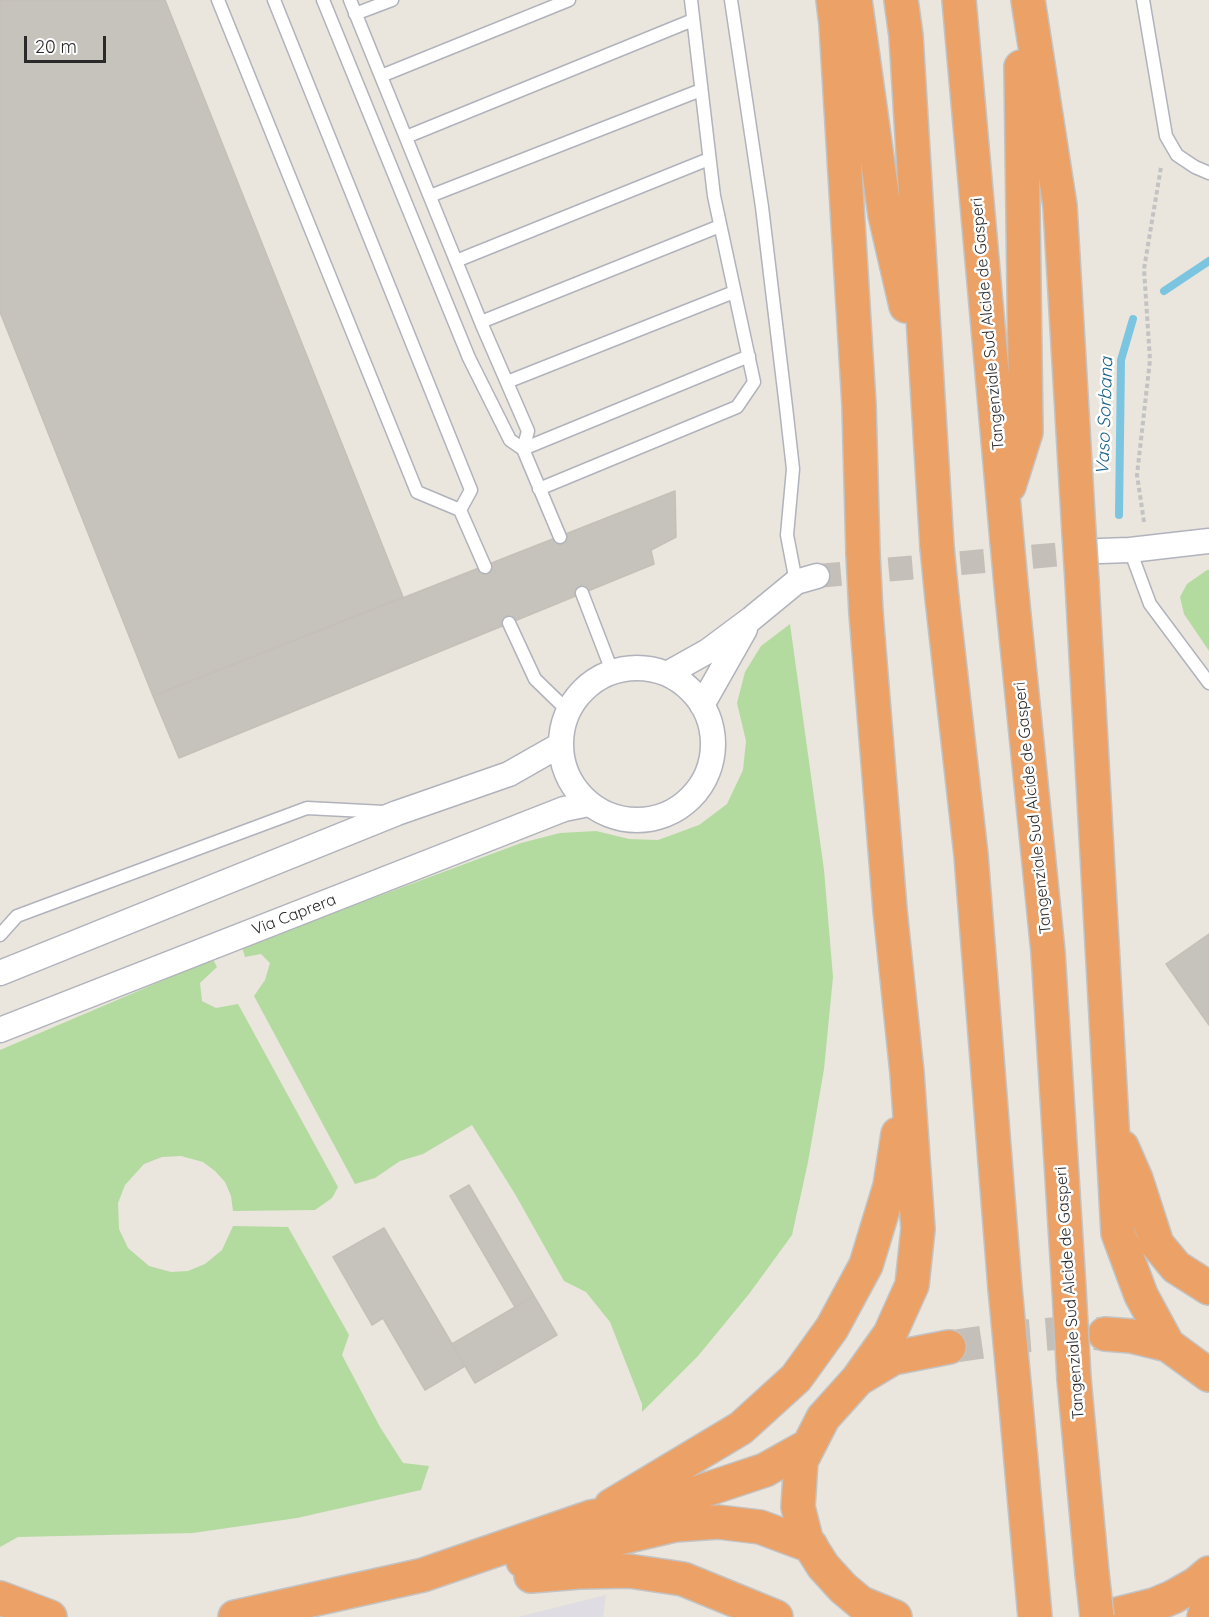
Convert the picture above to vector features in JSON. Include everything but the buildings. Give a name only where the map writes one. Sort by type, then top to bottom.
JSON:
[{"type":"highway","points":[[833,0],[859,405],[866,613],[890,910],[907,1073],[918,1229],[912,1285],[890,1334],[858,1379],[823,1418],[808,1446],[801,1461],[798,1507],[806,1539],[823,1566],[843,1588],[861,1603],[895,1617]]},
{"type":"highway","points":[[855,0],[885,215],[928,398]]},
{"type":"highway","points":[[901,0],[906,36],[937,547],[971,855],[1005,1288],[1035,1617]]},
{"type":"highway","name":"Tangenziale Sud Alcide de Gasperi","points":[[959,0],[1012,595],[1048,952],[1074,1379],[1092,1573],[1108,1616]]},
{"type":"highway","points":[[1004,502],[1026,432],[1020,0]]},
{"type":"highway","points":[[1028,0],[1060,206],[1089,542],[1082,581],[1118,1233],[1141,1295],[1168,1345]]},
{"type":"highway","points":[[591,1517],[741,1428],[796,1378],[832,1328],[866,1265],[890,1186],[907,1073]]},
{"type":"highway","points":[[1113,1126],[1136,1179],[1157,1244],[1176,1268],[1209,1288]]},
{"type":"highway","points":[[1105,1334],[1131,1336],[1168,1345],[1207,1371]]},
{"type":"highway","points":[[858,1379],[893,1358],[950,1347]]},
{"type":"highway","points":[[235,1617],[423,1575],[591,1517],[660,1505],[765,1470],[808,1446]]},
{"type":"highway","points":[[423,1575],[501,1567],[675,1525],[718,1522],[760,1527],[811,1546]]},
{"type":"highway","points":[[501,1567],[527,1576],[629,1571],[683,1579],[776,1617]]},
{"type":"highway","points":[[1108,1616],[1154,1605],[1173,1597],[1196,1584],[1209,1573]]},
{"type":"highway","points":[[843,1588],[861,1617]]},
{"type":"highway","points":[[0,1598],[50,1617]]},
{"type":"highway","points":[[1204,1617],[1209,1599]]},
{"type":"street","points":[[1089,542],[1138,549],[1209,541]]},
{"type":"street","points":[[667,674],[708,651],[807,579]]},
{"type":"street","points":[[702,705],[724,662],[751,619]]},
{"type":"street","points":[[639,668],[654,669],[667,674],[687,686],[702,705],[711,727],[713,750],[708,773],[696,794],[678,809],[656,819],[633,821],[609,816],[589,804],[567,778],[560,745],[563,721],[574,700],[591,683],[612,671],[639,668]]},
{"type":"street","points":[[0,973],[397,813],[509,774],[560,745]]},
{"type":"street","name":"Via Caprera","points":[[0,1030],[564,809],[589,804]]},
{"type":"lane","points":[[218,0],[417,492],[460,510],[485,567]]},
{"type":"lane","points":[[274,0],[471,490],[460,510]]},
{"type":"lane","points":[[323,0],[469,358],[510,440],[523,449],[560,537]]},
{"type":"lane","points":[[350,0],[481,322],[528,431],[523,449]]},
{"type":"lane","points":[[356,14],[392,0]]},
{"type":"lane","points":[[381,76],[569,0]]},
{"type":"lane","points":[[539,489],[736,407],[754,382],[720,226],[709,159],[691,0]]},
{"type":"lane","points":[[731,0],[762,207],[793,469],[787,535],[807,579]]},
{"type":"lane","points":[[1143,0],[1166,136],[1177,155],[1209,173]]},
{"type":"lane","points":[[406,137],[693,20]]},
{"type":"lane","points":[[430,196],[701,90]]},
{"type":"lane","points":[[456,261],[709,159]]},
{"type":"lane","points":[[481,322],[720,226]]},
{"type":"lane","points":[[507,382],[734,292]]},
{"type":"lane","points":[[523,449],[749,356]]},
{"type":"lane","points":[[1138,549],[1150,604],[1209,683]]},
{"type":"lane","points":[[582,593],[612,671]]},
{"type":"lane","points":[[509,622],[535,679],[568,711]]},
{"type":"lane","points":[[0,935],[17,916],[307,808],[397,813]]},
{"type":"path","points":[[1138,549],[1137,475],[1150,360],[1144,269],[1166,136]]},
{"type":"shaded area","points":[[606,1595],[603,1617],[518,1617]]},
{"type":"green space","points":[[1209,570],[1209,651],[1184,614],[1180,597],[1187,584]]},
{"type":"green space","points":[[790,624],[824,870],[833,977],[824,1069],[808,1162],[792,1235],[749,1294],[698,1356],[642,1412],[642,1404],[610,1322],[586,1292],[564,1281],[515,1194],[472,1125],[423,1154],[400,1161],[375,1178],[355,1184],[254,996],[265,980],[270,963],[261,954],[245,957],[242,947],[521,843],[560,833],[596,831],[629,839],[658,840],[699,825],[727,804],[743,770],[746,741],[737,703],[745,672],[761,646]]},
{"type":"green space","points":[[213,959],[217,967],[200,983],[202,1001],[216,1008],[238,1004],[338,1187],[332,1198],[315,1210],[233,1211],[231,1196],[225,1182],[215,1171],[203,1162],[181,1156],[162,1157],[144,1164],[125,1185],[118,1203],[119,1229],[128,1248],[149,1266],[171,1272],[188,1271],[205,1264],[222,1250],[233,1226],[288,1227],[349,1335],[342,1355],[380,1427],[403,1463],[429,1466],[421,1490],[297,1518],[193,1533],[18,1537],[0,1547],[0,1050]]},
{"type":"waterway","name":"Vaso Sorbana","points":[[1164,291],[1209,261]]},
{"type":"waterway","name":"Vaso Sorbana","points":[[1119,515],[1121,360],[1133,319]]},
{"type":"tunnel","points":[[817,576],[1096,551]]},
{"type":"tunnel","points":[[949,1347],[1025,1336],[1078,1332],[1100,1334]]}]
